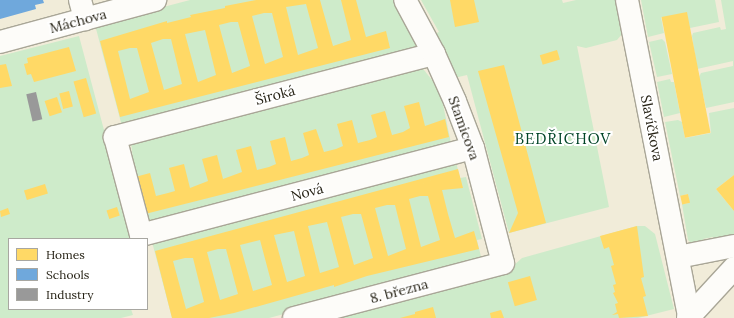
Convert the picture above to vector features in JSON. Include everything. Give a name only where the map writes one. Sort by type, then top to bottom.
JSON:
[{"type":"street","name":"Máchova","points":[[0,42],[83,10],[155,0]]},
{"type":"street","name":"Stamicova","points":[[405,0],[434,54],[473,148],[504,263]]},
{"type":"street","name":"Slavíčkova","points":[[627,0],[678,257],[688,318]]},
{"type":"street","name":"Široká","points":[[141,235],[115,137],[434,54]]},
{"type":"street","name":"Nová","points":[[141,235],[473,148]]},
{"type":"street","points":[[678,257],[734,246]]},
{"type":"street","name":"8. března","points":[[294,318],[504,263]]},
{"type":"street","points":[[688,318],[734,268]]},
{"type":"green space","points":[[190,0],[398,0],[421,46],[123,130],[95,25]]},
{"type":"green space","points":[[421,0],[562,0],[563,3],[576,0],[615,0],[622,34],[617,40],[586,48],[577,46],[609,207],[509,233],[467,75],[454,78],[432,35],[439,32]]},
{"type":"green space","points":[[641,0],[715,0],[719,22],[690,28],[661,17],[664,33],[648,37]]},
{"type":"green space","points":[[721,0],[734,0],[734,102],[706,108],[699,77],[701,73],[733,66],[733,61],[697,69],[692,36],[693,33],[720,27],[721,30],[726,29]]},
{"type":"green space","points":[[79,36],[133,238],[8,238],[8,310],[131,310],[133,315],[121,318],[0,318],[0,56]]},
{"type":"green space","points":[[662,39],[665,42],[672,74],[657,77],[649,42]]},
{"type":"green space","points":[[420,65],[440,90],[452,148],[149,229],[135,177],[131,142]]},
{"type":"green space","points":[[670,79],[671,82],[674,82],[680,113],[664,117],[657,82]]},
{"type":"green space","points":[[734,108],[734,175],[716,189],[734,211],[734,241],[714,245],[713,237],[703,239],[704,247],[693,245],[688,240],[682,204],[689,203],[688,194],[680,196],[665,122],[678,120],[682,122],[685,138],[711,133],[709,113]]},
{"type":"green space","points":[[455,158],[460,178],[466,177],[482,239],[477,240],[482,261],[269,318],[172,318],[151,238]]},
{"type":"green space","points":[[637,226],[645,226],[655,234],[674,309],[638,318],[337,318],[503,275],[522,258]]},
{"type":"building: Homes","points":[[256,0],[320,0],[333,46],[351,40],[341,0],[356,0],[366,37],[386,31],[390,48],[120,117],[100,41],[167,21],[167,23],[191,17],[190,15],[225,8],[225,6]],"holes":[[[306,4],[318,48],[298,55],[286,7]],[[272,13],[283,57],[265,64],[252,16]],[[238,22],[250,66],[232,73],[219,25]],[[205,30],[216,75],[198,82],[185,34]],[[163,39],[171,39],[182,84],[164,90],[151,43]],[[137,48],[149,92],[130,99],[118,51]]]},
{"type":"building: Homes","points":[[450,0],[474,0],[479,22],[455,27]]},
{"type":"building: Homes","points":[[687,12],[710,133],[685,138],[661,17]]},
{"type":"building: Homes","points":[[69,47],[76,71],[34,82],[31,74],[27,75],[24,64],[28,63],[27,58]]},
{"type":"building: Homes","points":[[557,50],[560,60],[543,65],[540,55]]},
{"type":"building: Homes","points":[[6,64],[12,86],[0,88],[0,65]]},
{"type":"building: Homes","points":[[504,65],[546,223],[509,233],[518,213],[478,71]]},
{"type":"building: Homes","points":[[86,78],[96,114],[84,117],[74,82]]},
{"type":"building: Homes","points":[[69,91],[73,107],[63,109],[59,93]]},
{"type":"building: Homes","points":[[57,97],[62,112],[50,116],[45,101]]},
{"type":"building: Homes","points":[[419,102],[425,126],[445,119],[449,137],[145,214],[135,177],[150,173],[156,196],[168,193],[175,191],[169,168],[184,164],[190,188],[208,181],[202,159],[217,155],[223,179],[242,172],[236,150],[251,146],[257,170],[269,167],[276,164],[270,141],[285,137],[291,161],[309,155],[303,133],[316,129],[324,152],[343,146],[337,124],[352,120],[358,143],[377,137],[371,115],[385,111],[392,135],[410,128],[404,106]]},
{"type":"building: Homes","points":[[458,169],[463,188],[442,190],[448,214],[455,238],[474,231],[479,249],[367,276],[334,287],[334,285],[234,313],[209,318],[172,318],[155,251]],"holes":[[[420,196],[428,196],[440,240],[421,247],[409,199]],[[395,205],[406,249],[388,256],[375,208]],[[361,214],[373,258],[354,265],[341,217]],[[327,222],[339,267],[320,273],[308,226]],[[294,231],[305,276],[287,282],[274,235]],[[260,240],[272,285],[253,291],[240,245]],[[218,249],[226,249],[238,294],[220,300],[207,252]],[[193,258],[204,302],[186,309],[173,261]]]},
{"type":"building: Homes","points":[[734,175],[734,211],[716,189]]},
{"type":"building: Homes","points":[[45,184],[48,194],[27,200],[24,190]]},
{"type":"building: Homes","points":[[688,194],[690,203],[682,205],[680,196]]},
{"type":"building: Homes","points":[[117,207],[120,216],[109,219],[107,210]]},
{"type":"building: Homes","points":[[8,208],[10,214],[1,217],[0,211]]},
{"type":"building: Homes","points":[[637,226],[644,277],[641,278],[646,296],[643,297],[648,316],[619,318],[618,314],[612,315],[617,312],[615,304],[618,303],[613,293],[615,292],[613,285],[616,284],[611,266],[614,265],[609,247],[604,249],[600,236]]},
{"type":"building: Homes","points":[[530,276],[537,300],[515,306],[508,282]]},
{"type":"building: Homes","points":[[433,307],[436,318],[400,318],[415,314],[415,312]]},
{"type":"building: Homes","points":[[501,310],[504,318],[491,318],[490,313]]},
{"type":"building: Schools","points":[[0,0],[43,0],[44,3],[35,5],[36,9],[0,19]]},
{"type":"building: Industry","points":[[36,92],[42,119],[33,122],[26,94]]},
{"type":"district","name":"BEDŘICHOV","points":[[563,139]]}]
